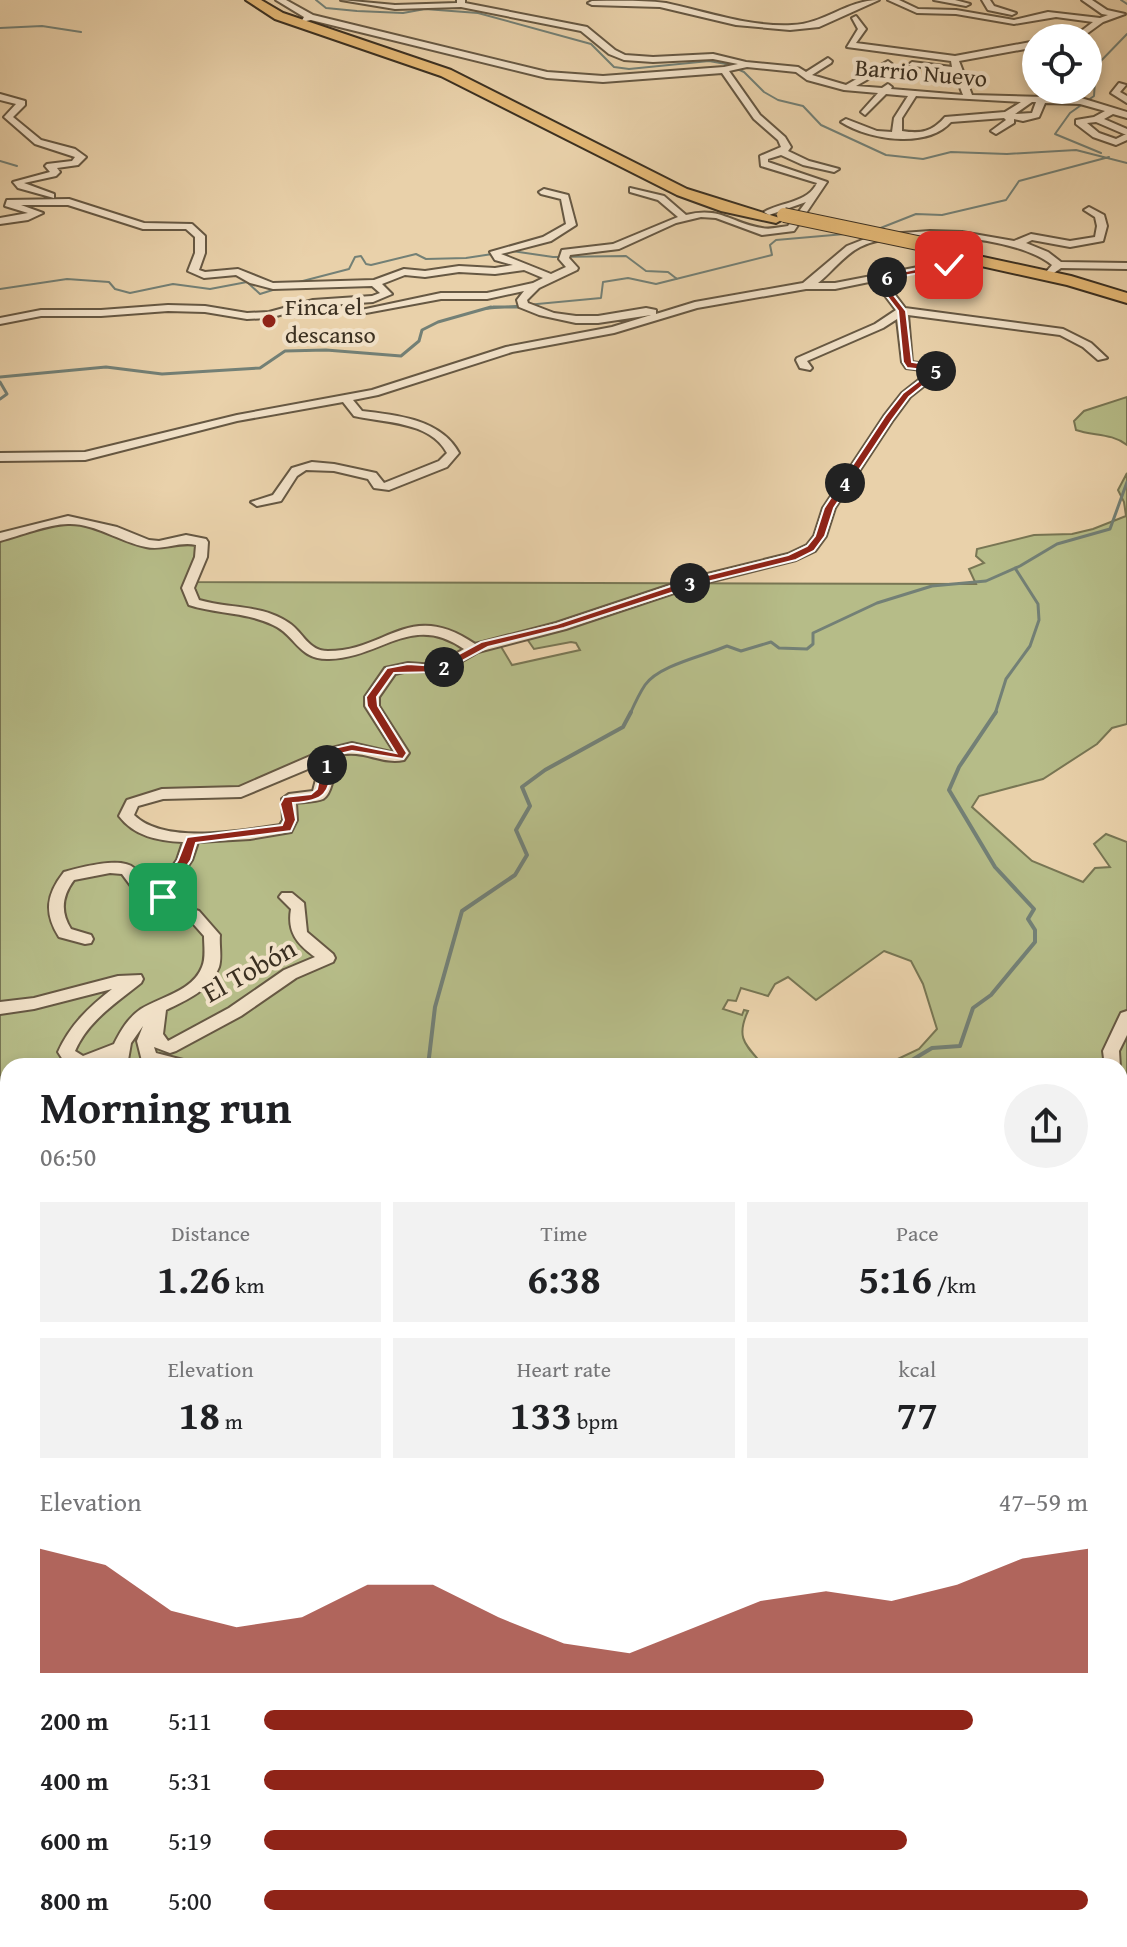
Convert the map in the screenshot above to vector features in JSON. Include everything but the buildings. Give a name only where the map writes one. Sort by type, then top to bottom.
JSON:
[{"type":"highway","points":[[252,0],[279,16],[446,73],[682,192],[726,208],[928,248],[1054,268],[1127,291]]},
{"type":"highway","points":[[261,0],[446,69],[690,189],[773,216]]},
{"type":"highway","points":[[928,248],[1081,283],[1127,298]]},
{"type":"street","points":[[280,0],[307,18],[547,75],[603,79],[725,69],[744,64]]},
{"type":"street","name":"Barrio Nuevo","points":[[345,0],[395,7],[461,3],[584,29],[597,35],[602,44],[622,56],[720,58],[798,70],[805,76],[847,88],[1022,100]]},
{"type":"street","points":[[666,5],[687,0]]},
{"type":"street","points":[[592,3],[666,5],[750,24],[803,28],[821,24],[854,4],[875,0]]},
{"type":"street","points":[[892,0],[914,14],[956,12],[1014,22],[1055,15]]},
{"type":"street","points":[[938,0],[988,4],[1007,13],[1100,20],[1124,14]]},
{"type":"street","points":[[1086,0],[1105,12],[1124,14]]},
{"type":"street","points":[[856,18],[862,29],[850,45],[955,59],[1022,47]]},
{"type":"street","points":[[1095,24],[1100,20]]},
{"type":"street","points":[[955,59],[956,70],[968,88],[968,98]]},
{"type":"street","points":[[805,76],[828,61]]},
{"type":"street","points":[[847,88],[888,64]]},
{"type":"street","points":[[912,65],[956,70]]},
{"type":"street","points":[[366,310],[441,296],[487,296],[535,286],[573,268],[564,259],[566,252],[615,247],[683,217],[717,215],[762,232],[791,229],[823,185],[817,178],[764,164],[762,160],[782,152],[786,147],[782,139],[757,117],[725,69]]},
{"type":"street","points":[[865,112],[885,89],[898,81]]},
{"type":"street","points":[[1097,119],[1127,134],[1117,142],[1096,135],[1079,122],[1120,113],[1127,101],[1115,93],[1122,85]]},
{"type":"street","points":[[913,94],[898,118],[895,131],[903,134],[927,135],[939,131],[948,119],[1007,115],[1033,117],[1040,111],[1041,104]]},
{"type":"street","points":[[0,97],[22,103],[8,117],[25,129],[33,140],[69,150],[81,157],[75,163],[50,166],[55,172],[53,174],[18,182],[21,186],[143,226],[189,226],[200,236],[200,253],[193,271],[196,273],[214,275],[238,272],[254,281],[273,286],[375,283],[404,272],[425,274],[459,269],[495,271],[525,267]]},
{"type":"street","points":[[941,107],[968,106],[987,99]]},
{"type":"street","points":[[1007,115],[1024,104]]},
{"type":"street","name":"Barrio Nuevo","points":[[1092,104],[1120,113]]},
{"type":"street","points":[[996,131],[1011,121],[1007,115]]},
{"type":"street","points":[[846,122],[894,137],[903,134]]},
{"type":"street","points":[[782,152],[806,163],[834,169]]},
{"type":"street","points":[[633,190],[665,199],[683,217]]},
{"type":"street","points":[[544,192],[565,197],[565,210],[571,223],[547,239],[495,252],[499,258],[551,278]]},
{"type":"street","points":[[749,225],[812,197]]},
{"type":"street","points":[[0,221],[38,213],[13,207],[8,204],[10,202],[69,202]]},
{"type":"street","points":[[1015,244],[1031,237],[1070,244],[1099,239],[1102,226],[1099,215],[1089,210]]},
{"type":"street","points":[[806,286],[858,243],[877,239],[974,235],[1015,244],[1050,257],[1054,268],[1127,266]]},
{"type":"street","points":[[0,457],[85,456],[237,418],[374,393],[510,349],[614,330],[695,305],[806,286],[835,286],[966,259]]},
{"type":"street","points":[[327,756],[322,790],[314,798],[289,799],[286,804],[290,820],[286,829],[191,840],[129,822],[126,810],[132,803],[162,794],[241,792],[339,749],[352,747],[399,757],[402,753],[372,706],[372,697],[390,671],[398,668],[438,669],[473,649],[561,626],[696,581],[792,557],[811,548],[820,536],[829,508],[888,418],[906,395],[937,371],[934,368],[910,366],[907,362],[902,311],[877,278]]},
{"type":"street","points":[[0,321],[41,313],[168,308],[205,309],[247,316],[269,315],[313,303],[373,299],[387,294],[375,283]]},
{"type":"street","points":[[535,286],[522,300],[523,305],[543,314],[589,320],[641,311],[663,315]]},
{"type":"street","points":[[806,368],[801,360],[879,326],[902,311],[1063,332],[1087,345],[1102,358]]},
{"type":"street","points":[[257,502],[277,498],[295,472],[302,469],[346,468],[355,475],[372,476],[378,485],[385,487],[443,464],[453,453],[451,446],[433,432],[386,416],[358,414],[346,398]]},
{"type":"street","points":[[0,537],[68,520],[113,530],[147,544],[195,540],[202,542],[203,549],[188,588],[194,602],[209,607],[237,609],[279,622],[288,627],[303,648],[315,653],[342,653],[424,629],[449,633],[473,649]]},
{"type":"street","points":[[174,904],[167,886],[184,860],[191,840]]},
{"type":"street","points":[[85,939],[65,933],[53,910],[55,898],[69,876],[110,868],[126,869],[144,893],[174,904]]},
{"type":"street","name":"El Tobón","points":[[158,1006],[155,1035],[162,1045],[170,1047],[235,1012],[290,974],[327,958],[302,940],[295,924],[299,907],[287,897]]},
{"type":"street","name":"El Tobón","points":[[120,1048],[135,1022],[158,1006],[200,985],[211,966],[212,935],[194,915],[174,904]]},
{"type":"street","points":[[0,1008],[16,1008],[92,986],[135,979],[95,1011],[71,1037],[66,1052],[70,1058]]},
{"type":"street","points":[[152,1058],[148,1057],[145,1041],[158,1006]]},
{"type":"street","points":[[1112,1058],[1111,1051],[1127,1017]]},
{"type":"street","points":[[98,1058],[120,1048],[119,1058]]},
{"type":"green space","points":[[1127,397],[1127,445],[1109,437],[1076,430],[1074,421],[1084,411]]},
{"type":"green space","points":[[1127,473],[1127,724],[1112,728],[1097,744],[1043,779],[979,796],[972,807],[1032,861],[1083,882],[1095,868],[1110,867],[1094,844],[1106,834],[1127,842],[1127,1058],[900,1058],[919,1049],[937,1029],[923,984],[911,961],[884,951],[816,1000],[788,977],[775,984],[768,996],[741,988],[736,1001],[728,1000],[723,1009],[742,1015],[744,1010],[748,1011],[742,1028],[744,1041],[757,1058],[0,1058],[0,537],[68,520],[147,544],[202,542],[190,582],[976,584],[969,569],[984,563],[976,556],[977,549],[1034,535],[1072,534],[1093,529],[1126,516],[1118,490]],"holes":[[[527,639],[534,649],[571,642],[576,643],[580,650],[512,665],[500,645]],[[329,755],[314,798],[286,804],[286,829],[175,838],[129,822],[132,803],[180,793],[258,787]]]},
{"type":"waterway","points":[[316,0],[326,8],[357,11],[403,13],[425,9],[478,13],[591,44],[614,67],[629,69],[709,61],[726,64],[744,72],[764,92],[778,100],[803,106],[821,125],[886,155],[923,159],[951,152],[1007,154],[1076,150],[1106,158]]},
{"type":"waterway","points":[[1121,0],[1127,4]]},
{"type":"waterway","points":[[0,28],[42,26],[81,32]]},
{"type":"waterway","points":[[1101,153],[1055,134],[1070,113],[1094,96],[1096,66],[1127,34]]},
{"type":"waterway","points":[[878,229],[916,214],[942,215],[1006,200],[1019,181],[1106,158]]},
{"type":"waterway","points":[[1106,158],[1127,163]]},
{"type":"waterway","points":[[0,161],[17,166]]},
{"type":"waterway","points":[[677,279],[772,255],[770,245],[776,240],[845,234]]},
{"type":"waterway","points":[[295,283],[349,269],[355,257],[361,256],[366,264],[371,265],[416,254],[426,259],[466,258],[512,251],[553,257],[626,256],[646,271],[668,272],[677,279]]},
{"type":"waterway","points":[[505,307],[601,298],[603,282],[628,278],[656,284],[677,279]]},
{"type":"waterway","points":[[0,289],[67,279],[109,282],[115,289],[130,293],[173,284],[210,289],[247,282],[260,294],[279,288]]},
{"type":"waterway","points":[[0,377],[106,367],[162,374],[260,368],[285,351],[326,350],[401,356],[419,341],[422,330],[438,322],[491,307]]},
{"type":"waterway","points":[[493,307],[505,307]]},
{"type":"waterway","points":[[484,309],[505,307]]},
{"type":"waterway","points":[[505,307],[523,307]]},
{"type":"waterway","points":[[0,382],[7,394],[0,399]]},
{"type":"waterway","points":[[1015,568],[1057,544],[1110,529],[1127,482]]},
{"type":"waterway","points":[[631,712],[643,688],[652,678],[683,662],[727,646],[741,651],[771,642],[779,648],[807,649],[813,644],[813,633],[877,603],[932,586],[986,581],[1015,568]]},
{"type":"waterway","points":[[995,713],[1006,679],[1030,646],[1039,620],[1038,604],[1015,568]]},
{"type":"waterway","points":[[429,1058],[435,1007],[462,911],[515,875],[527,855],[516,830],[530,806],[522,787],[545,770],[623,727],[631,712]]},
{"type":"waterway","points":[[915,1058],[932,1048],[960,1046],[973,1008],[991,995],[1035,942],[1035,930],[1028,919],[1034,909],[995,867],[949,790],[959,767],[995,713]]},
{"type":"place","name":"Finca el descanso","points":[[269,321]]},
{"type":"route","points":[[163,897],[171,900],[167,886],[184,860],[191,840],[286,829],[290,820],[286,804],[289,799],[319,795],[325,781],[329,753],[352,747],[399,757],[402,753],[372,706],[372,697],[390,671],[408,667],[438,669],[484,644],[561,626],[696,581],[792,557],[811,548],[817,543],[829,508],[873,439],[906,395],[937,371],[924,366],[910,366],[907,362],[902,311],[877,278],[949,265]]}]
